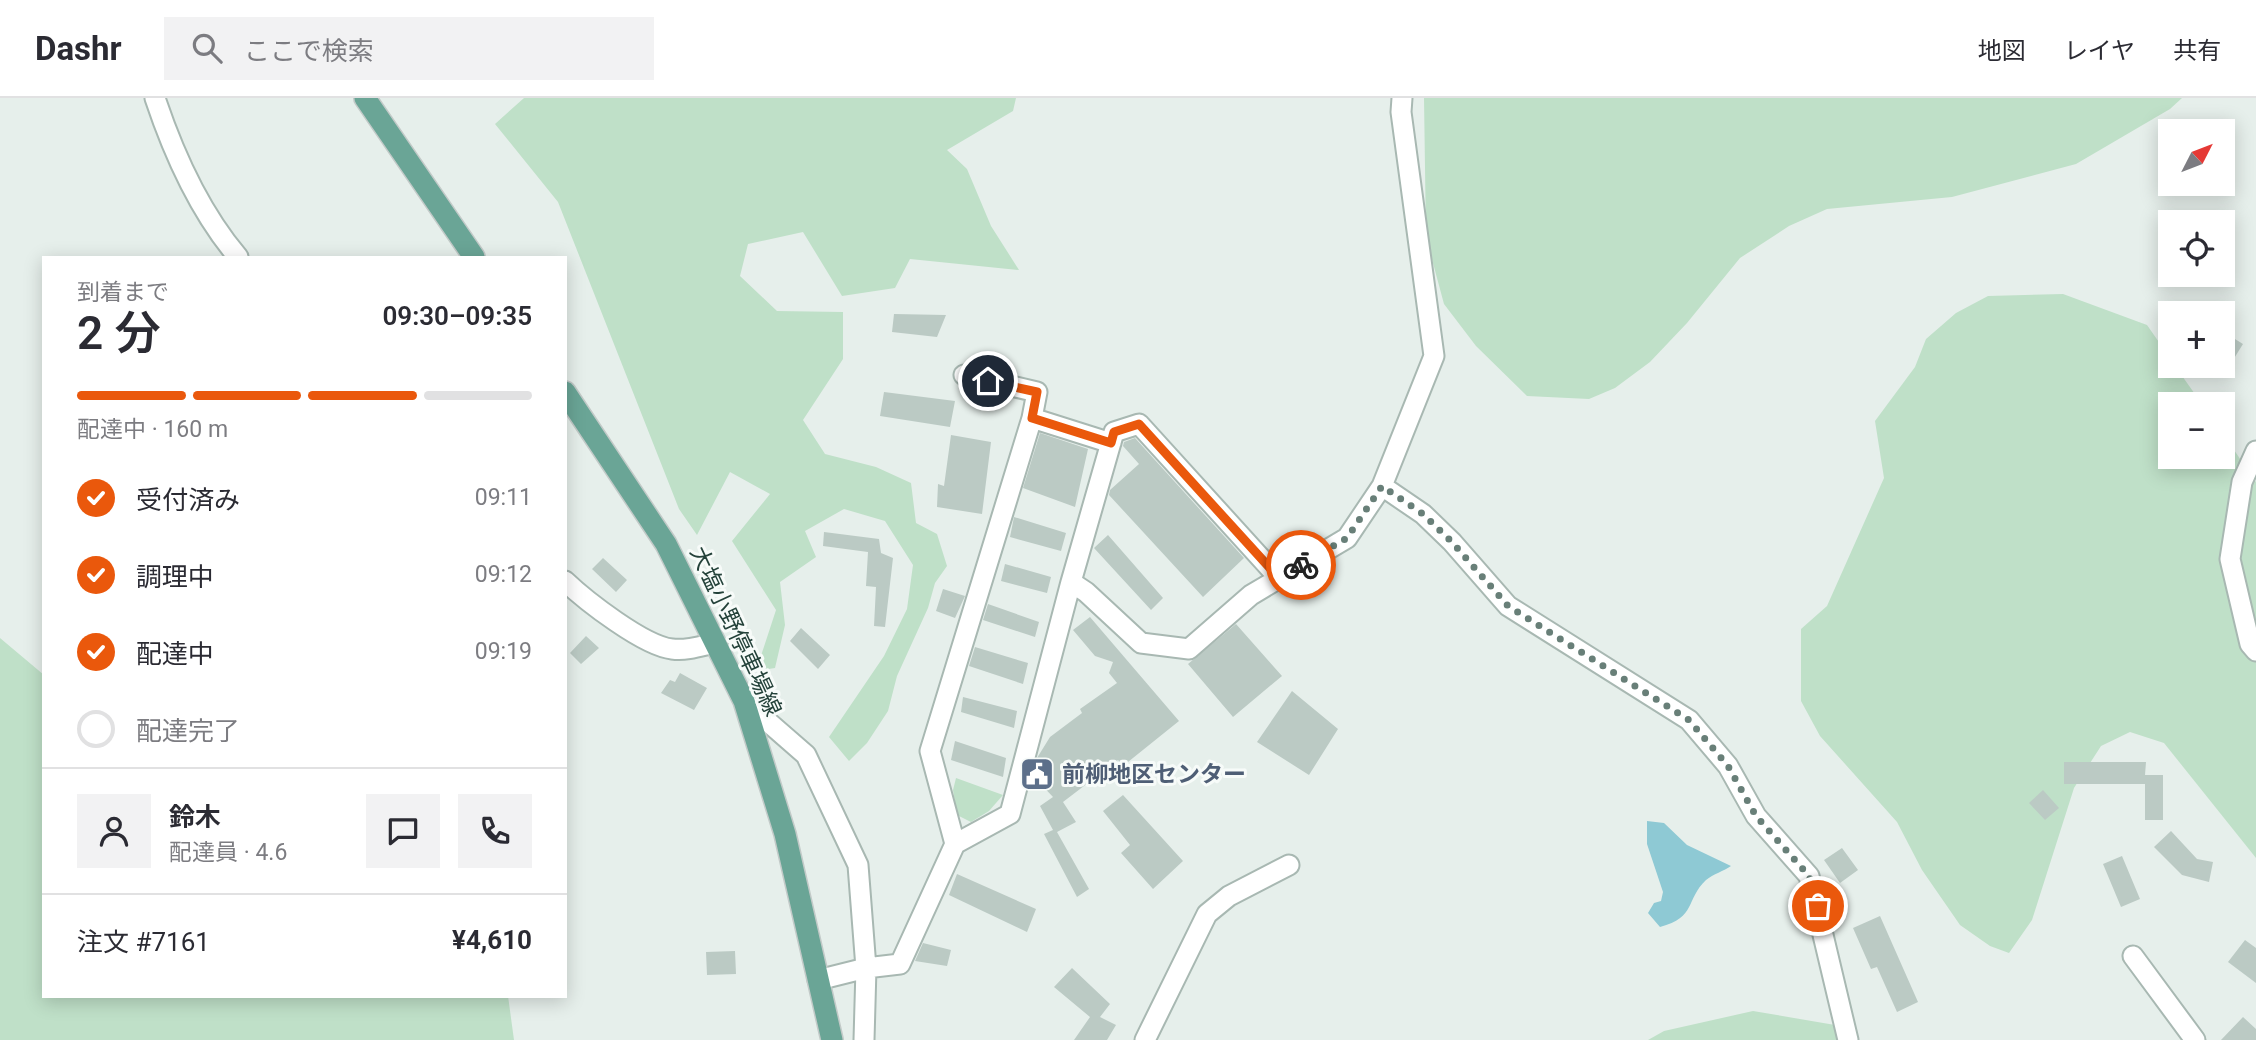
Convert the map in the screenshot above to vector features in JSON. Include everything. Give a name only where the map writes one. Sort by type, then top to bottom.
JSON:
[{"type":"main road","points":[[365,98],[473,256]]},
{"type":"main road","name":"大塩小野停車場線","points":[[567,394],[666,544],[744,701],[785,834],[832,1040]]},
{"type":"street","points":[[155,98],[167,133],[199,203],[237,256]]},
{"type":"street","points":[[1071,582],[1086,592],[1141,643],[1189,649],[1251,595],[1347,538],[1382,486],[1434,356],[1401,112],[1402,98]]},
{"type":"street","points":[[955,844],[930,751],[1032,418],[1037,392],[964,375]]},
{"type":"street","points":[[1032,418],[1111,443]]},
{"type":"street","points":[[818,980],[866,968],[900,964],[955,844],[1010,814],[1114,432],[1139,424],[1279,578]]},
{"type":"street","points":[[2256,450],[2242,482],[2230,559],[2250,645],[2256,651]]},
{"type":"street","points":[[1382,486],[1423,514],[1452,542],[1508,606],[1689,720],[1728,766],[1756,816],[1809,876],[1849,1040]]},
{"type":"street","points":[[567,583],[616,621],[669,649],[687,649],[715,643]]},
{"type":"street","points":[[744,701],[806,755],[858,865],[866,968],[864,1040]]},
{"type":"street","points":[[1145,1040],[1207,914],[1229,896],[1289,865]]},
{"type":"street","points":[[2133,956],[2195,1040]]},
{"type":"green space","points":[[524,98],[1016,98],[1013,111],[947,150],[967,169],[991,226],[1019,270],[910,259],[895,288],[842,296],[803,232],[748,244],[740,276],[777,311],[843,312],[843,359],[803,420],[825,454],[876,467],[911,483],[916,523],[937,534],[947,566],[935,583],[928,608],[897,676],[888,711],[867,743],[849,761],[829,737],[884,656],[907,609],[913,565],[885,521],[844,509],[805,531],[816,557],[780,582],[785,625],[775,668],[756,671],[776,610],[732,541],[770,494],[730,472],[697,535],[679,509],[558,202],[495,124]]},
{"type":"green space","points":[[1424,98],[2182,98],[2170,109],[2076,164],[1952,197],[1827,209],[1789,226],[1740,258],[1687,323],[1650,362],[1615,388],[1589,399],[1527,396],[1476,346],[1444,304],[1426,237]]},
{"type":"green space","points":[[2063,294],[2147,325],[2158,341],[2158,378],[2184,378],[2193,392],[2158,392],[2158,469],[2235,469],[2235,451],[2256,482],[2256,858],[2164,743],[2130,732],[2101,746],[2074,788],[2032,920],[2009,953],[1990,946],[1960,925],[1922,870],[1897,822],[1820,736],[1801,701],[1801,629],[1827,606],[1884,478],[1875,421],[1915,367],[1926,339],[1956,313],[1988,296]]},
{"type":"green space","points":[[0,638],[42,673],[42,998],[508,998],[514,1040],[0,1040]]},
{"type":"green space","points":[[956,778],[1003,795],[989,811],[971,822],[957,815],[953,790]]},
{"type":"green space","points":[[1753,1011],[1835,1025],[1854,1040],[1648,1040],[1664,1031]]},
{"type":"water","points":[[1647,821],[1664,823],[1687,845],[1731,866],[1706,880],[1680,918],[1660,927],[1648,913],[1654,903],[1661,901],[1663,892],[1647,844]]},
{"type":"building","points":[[894,314],[946,315],[937,337],[892,332]]},
{"type":"building","points":[[2235,339],[2243,344],[2235,357]]},
{"type":"building","points":[[884,392],[955,401],[950,427],[880,416]]},
{"type":"building","points":[[1040,433],[1088,449],[1075,507],[1023,488]]},
{"type":"building","points":[[951,435],[991,442],[982,514],[937,507],[938,484],[944,486]]},
{"type":"building","points":[[1135,438],[1244,558],[1203,597],[1109,495],[1110,490],[1139,464],[1123,446],[1124,442]]},
{"type":"building","points":[[1014,517],[1066,533],[1061,551],[1010,537]]},
{"type":"building","points":[[824,532],[879,539],[881,553],[893,558],[885,627],[874,626],[876,587],[866,586],[868,552],[823,546]]},
{"type":"building","points":[[1108,535],[1163,598],[1151,610],[1094,548]]},
{"type":"building","points":[[603,558],[627,580],[616,592],[592,569]]},
{"type":"building","points":[[1005,564],[1051,577],[1047,593],[1001,581]]},
{"type":"building","points":[[943,589],[965,596],[955,618],[936,611]]},
{"type":"building","points":[[988,604],[1039,622],[1035,637],[983,620]]},
{"type":"building","points":[[1090,617],[1179,721],[1123,766],[1118,760],[1063,802],[1076,822],[1057,832],[1089,889],[1077,897],[1044,834],[1053,830],[1040,806],[1053,797],[1033,776],[1037,758],[1050,737],[1082,713],[1080,709],[1117,683],[1109,673],[1113,662],[1095,656],[1073,630]]},
{"type":"building","points":[[1236,624],[1282,676],[1233,717],[1188,664]]},
{"type":"building","points":[[801,628],[830,655],[818,669],[790,641]]},
{"type":"building","points":[[586,636],[599,648],[581,664],[570,653]]},
{"type":"building","points":[[975,647],[1028,663],[1023,684],[969,666]]},
{"type":"building","points":[[680,673],[707,688],[694,710],[661,693],[670,680],[675,682]]},
{"type":"building","points":[[1292,691],[1338,729],[1309,775],[1257,742]]},
{"type":"building","points":[[963,697],[1017,711],[1014,728],[961,712]]},
{"type":"building","points":[[955,741],[1006,758],[1003,777],[951,760]]},
{"type":"building","points":[[2064,762],[2146,762],[2145,775],[2163,775],[2163,820],[2145,820],[2145,784],[2064,784]]},
{"type":"building","points":[[2043,790],[2059,808],[2045,820],[2029,803]]},
{"type":"building","points":[[1123,795],[1183,861],[1153,889],[1121,853],[1130,845],[1103,811]]},
{"type":"building","points":[[2171,831],[2197,859],[2213,862],[2209,882],[2182,875],[2154,847]]},
{"type":"building","points":[[1842,848],[1858,870],[1840,883],[1824,860]]},
{"type":"building","points":[[2122,856],[2140,899],[2121,907],[2103,864]]},
{"type":"building","points":[[957,874],[1036,909],[1027,932],[949,895]]},
{"type":"building","points":[[1880,916],[1918,1002],[1897,1012],[1877,967],[1871,969],[1853,928]]},
{"type":"building","points":[[2245,940],[2256,948],[2256,983],[2228,962]]},
{"type":"building","points":[[923,943],[951,950],[947,966],[915,961]]},
{"type":"building","points":[[735,951],[736,974],[707,975],[706,952]]},
{"type":"building","points":[[1072,968],[1110,1004],[1100,1017],[1116,1025],[1107,1040],[1074,1040],[1090,1017],[1054,987]]},
{"type":"building","points":[[2243,1017],[2256,1029],[2256,1040],[2221,1040]]},
{"type":"way so far","points":[[1301,565],[1347,538],[1382,486],[1423,514],[1452,542],[1508,606],[1689,720],[1728,766],[1756,816],[1809,876],[1818,906]]},
{"type":"place","name":"前柳地区センター","points":[[1037,774]]},
{"type":"route","points":[[988,381],[1037,392],[1032,418],[1111,443],[1114,432],[1139,424],[1279,578],[1301,565]]}]
